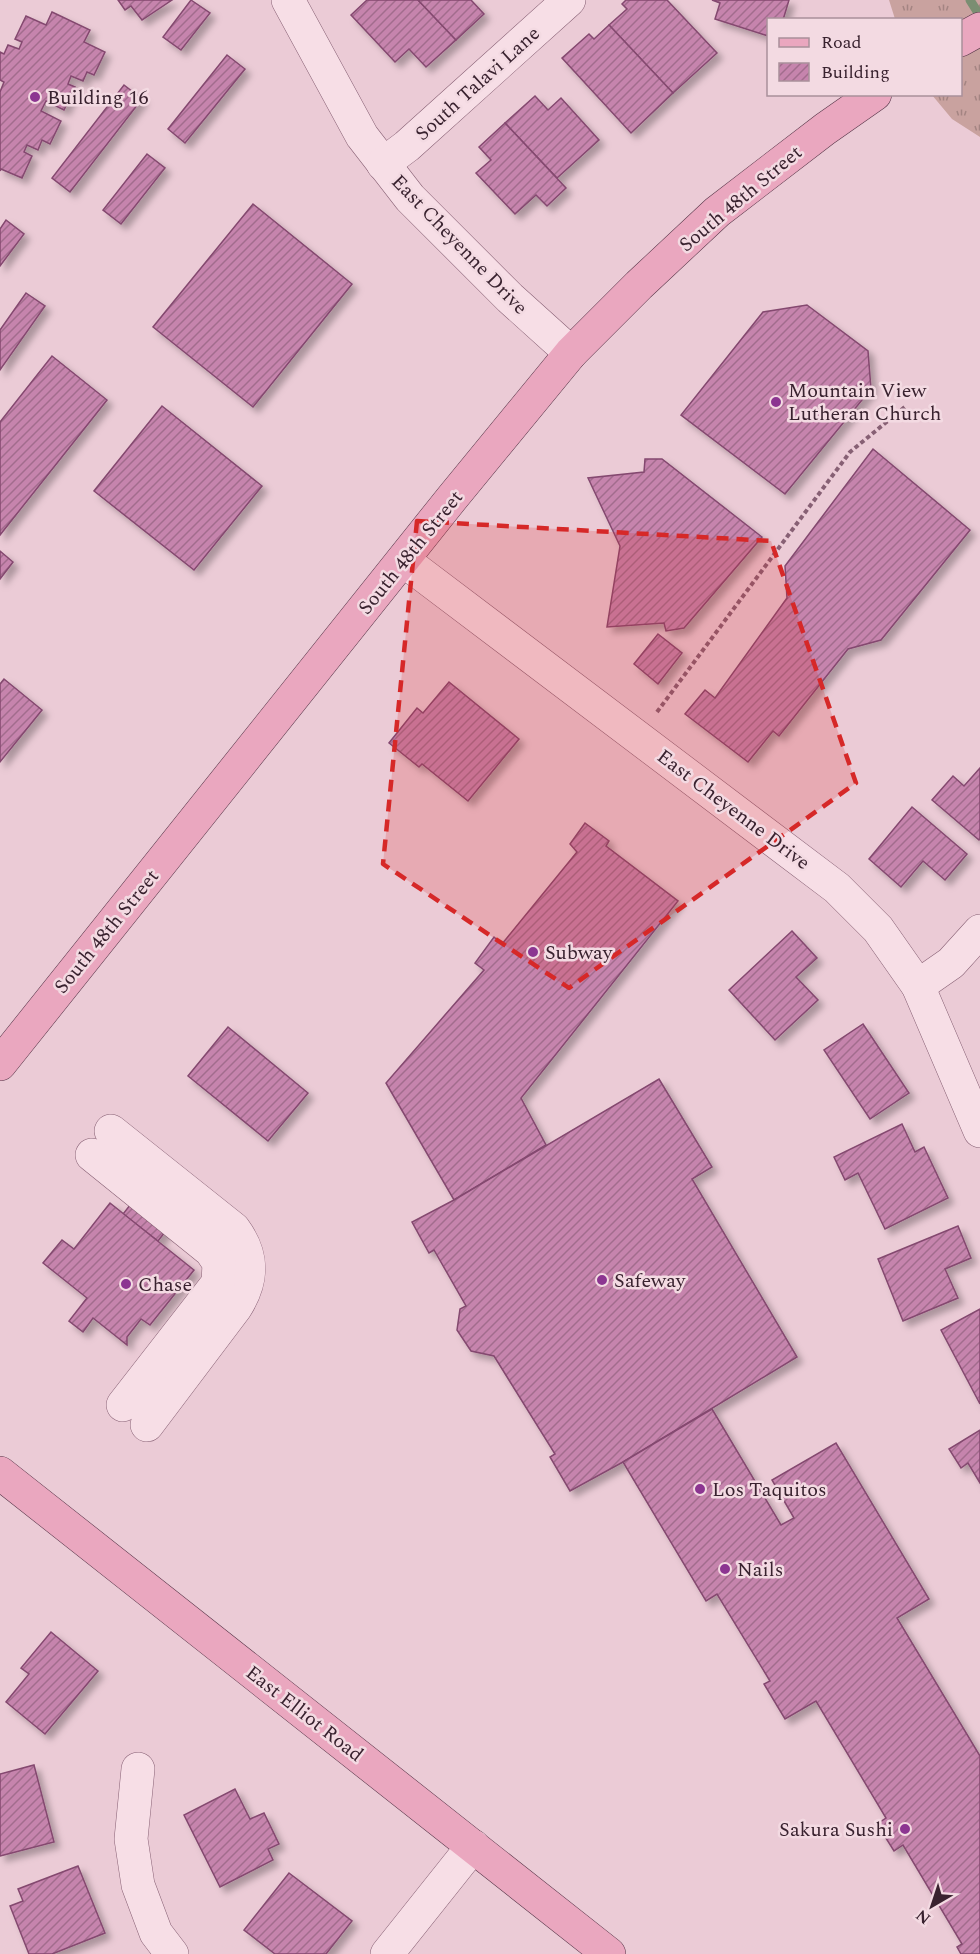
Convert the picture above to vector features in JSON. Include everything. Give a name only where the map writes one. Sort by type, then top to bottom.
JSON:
[{"type":"main road","points":[[962,39],[980,29]]},
{"type":"main road","name":"South 48th Street","points":[[0,1064],[571,353],[717,212],[825,129],[872,96]]},
{"type":"main road","name":"East Elliot Road","points":[[0,1473],[609,1954]]},
{"type":"street","name":"East Cheyenne Drive","points":[[288,0],[362,136],[383,164],[418,206],[510,298],[571,353]]},
{"type":"street","name":"South Talavi Lane","points":[[383,164],[407,146],[569,0]]},
{"type":"street","name":"East Cheyenne Drive","points":[[403,560],[837,888],[878,929],[918,986],[980,1131]]},
{"type":"street","points":[[918,986],[951,963],[980,931]]},
{"type":"street","points":[[97,1150],[221,1239],[235,1266],[233,1285],[128,1410]]},
{"type":"street","points":[[138,1769],[131,1839],[138,1885],[156,1933],[172,1954]]},
{"type":"street","points":[[387,1954],[473,1846]]},
{"type":"path","points":[[638,736],[850,452],[906,406]]},
{"type":"highlighted area","points":[[417,521],[771,541],[856,783],[569,988],[383,864]]},
{"type":"green space","points":[[889,0],[980,0],[980,137],[952,119],[933,96],[962,96],[962,18],[895,18]]},
{"type":"building","points":[[118,0],[172,0],[142,20],[131,6],[125,10]]},
{"type":"building","points":[[191,0],[210,13],[181,50],[163,37]]},
{"type":"building","points":[[367,0],[418,0],[456,40],[426,67],[409,49],[395,62],[351,15]]},
{"type":"building","points":[[418,0],[471,0],[484,14],[456,40]]},
{"type":"building","points":[[626,0],[667,0],[717,53],[673,93],[609,25],[627,9],[622,4]]},
{"type":"building","points":[[712,0],[789,0],[784,18],[767,18],[767,36],[715,19],[720,3]]},
{"type":"building","name":"Building 16","points":[[52,12],[90,30],[84,42],[105,52],[94,75],[87,72],[83,81],[71,76],[68,84],[75,87],[64,110],[46,101],[41,111],[61,121],[50,144],[42,140],[38,150],[27,145],[24,152],[32,156],[22,178],[1,169],[0,171],[0,92],[4,82],[0,80],[0,52],[4,54],[8,45],[19,49],[22,42],[15,39],[26,16],[46,25]]},
{"type":"building","points":[[609,25],[673,93],[631,133],[562,58],[589,34],[594,39]]},
{"type":"building","points":[[227,55],[245,69],[185,143],[168,129]]},
{"type":"building","points":[[124,85],[142,99],[70,192],[52,178]]},
{"type":"building","points":[[535,96],[548,110],[561,98],[599,140],[557,178],[505,123]]},
{"type":"building","points":[[505,123],[566,188],[547,206],[536,195],[515,214],[476,173],[491,160],[479,147]]},
{"type":"building","points":[[147,154],[165,168],[121,224],[103,210]]},
{"type":"building","points":[[253,204],[352,284],[253,407],[153,327]]},
{"type":"building","points":[[6,220],[24,234],[0,266],[0,229]]},
{"type":"building","points":[[26,293],[45,306],[0,370],[0,330]]},
{"type":"building","name":"Mountain View Lutheran Church","points":[[807,305],[868,351],[871,389],[785,494],[681,415],[763,312]]},
{"type":"building","points":[[52,356],[107,400],[0,535],[0,422]]},
{"type":"building","points":[[162,406],[262,486],[194,570],[94,491]]},
{"type":"building","points":[[873,449],[970,530],[881,640],[848,649],[779,736],[773,731],[748,762],[685,714],[705,690],[715,698],[787,598],[785,566]]},
{"type":"building","points":[[645,459],[662,459],[762,537],[684,628],[666,631],[664,623],[607,627],[620,546],[588,478],[644,472]]},
{"type":"building","points":[[0,551],[13,562],[0,579]]},
{"type":"building","points":[[658,634],[682,653],[658,684],[634,664]]},
{"type":"building","points":[[4,679],[42,710],[0,762],[0,684]]},
{"type":"building","points":[[449,682],[519,739],[468,801],[422,764],[419,767],[389,743],[417,708],[423,713]]},
{"type":"building","points":[[980,768],[979,840],[932,800],[953,776],[964,786]]},
{"type":"building","points":[[912,807],[967,854],[945,880],[923,861],[901,887],[869,859]]},
{"type":"building","points":[[585,823],[609,841],[606,846],[678,901],[521,1098],[546,1145],[454,1200],[386,1083],[484,970],[475,963],[494,937],[502,944],[577,852],[570,844]]},
{"type":"building","points":[[792,931],[817,958],[796,977],[818,1000],[775,1040],[729,990]]},
{"type":"building","points":[[863,1024],[909,1093],[870,1119],[824,1050]]},
{"type":"building","points":[[228,1027],[308,1093],[268,1141],[188,1076]]},
{"type":"building","name":"Safeway","points":[[659,1079],[712,1167],[692,1179],[797,1357],[623,1462],[570,1491],[550,1457],[555,1454],[494,1356],[471,1351],[457,1330],[460,1309],[466,1306],[434,1250],[429,1253],[412,1222],[454,1200]]},
{"type":"building","points":[[902,1124],[915,1152],[924,1147],[948,1198],[885,1229],[858,1173],[845,1180],[834,1157]]},
{"type":"building","points":[[155,1173],[189,1201],[158,1241],[123,1214]]},
{"type":"building","name":"Chase","points":[[110,1203],[194,1270],[150,1325],[141,1319],[127,1337],[127,1345],[93,1318],[83,1332],[69,1321],[87,1298],[43,1263],[62,1240],[74,1249]]},
{"type":"building","points":[[958,1226],[971,1258],[945,1269],[958,1298],[903,1321],[878,1259]]},
{"type":"building","points":[[980,1309],[980,1404],[941,1330]]},
{"type":"building","points":[[712,1409],[781,1525],[794,1518],[772,1480],[836,1443],[929,1599],[897,1618],[980,1756],[980,1954],[961,1954],[957,1947],[962,1944],[903,1845],[894,1851],[877,1824],[886,1818],[816,1701],[785,1719],[764,1684],[770,1681],[717,1594],[706,1601],[623,1462]]},
{"type":"building","points":[[980,1430],[980,1483],[968,1463],[961,1468],[949,1449]]},
{"type":"building","points":[[51,1632],[98,1671],[45,1734],[6,1702],[29,1674],[21,1668]]},
{"type":"building","points":[[34,1765],[54,1842],[0,1856],[0,1774]]},
{"type":"building","points":[[235,1789],[250,1819],[264,1813],[279,1844],[268,1849],[273,1860],[220,1887],[184,1815]]},
{"type":"building","points":[[78,1866],[105,1933],[52,1954],[29,1954],[10,1906],[23,1901],[18,1889]]},
{"type":"building","points":[[289,1873],[352,1921],[326,1954],[275,1954],[244,1930]]},
{"type":"waterway","points":[[970,0],[980,16]]},
{"type":"place","name":"Building 16","points":[[35,97]]},
{"type":"place","name":"Mountain View Lutheran Church","points":[[776,402]]},
{"type":"place","name":"Subway","points":[[533,952]]},
{"type":"place","name":"Safeway","points":[[602,1280]]},
{"type":"place","name":"Chase","points":[[126,1284]]},
{"type":"place","name":"Los Taquitos","points":[[700,1489]]},
{"type":"place","name":"Nails","points":[[725,1569]]},
{"type":"place","name":"Sakura Sushi","points":[[905,1829]]}]
